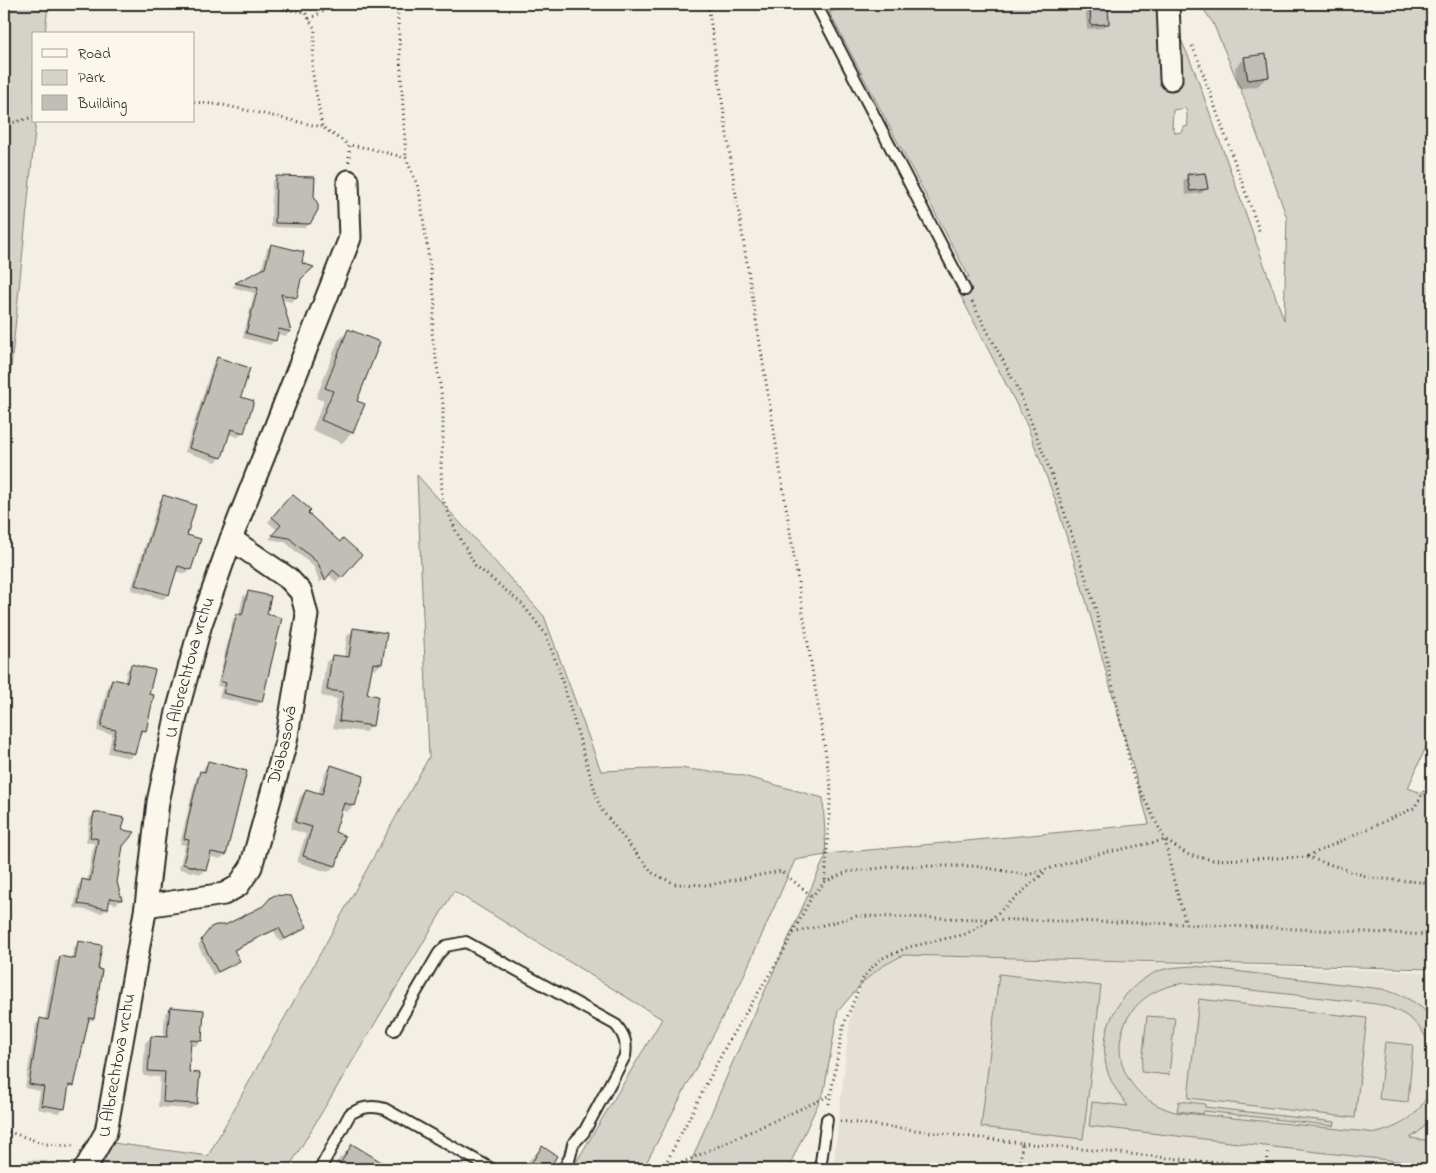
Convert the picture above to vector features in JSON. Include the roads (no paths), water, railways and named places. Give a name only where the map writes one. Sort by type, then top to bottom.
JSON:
[{"type":"street","points":[[1168,4],[1171,79]]},
{"type":"street","name":"U Albrechtova vrchu","points":[[85,1169],[106,1132],[146,906],[158,802],[177,712],[201,624],[231,538],[350,238],[348,181]]},
{"type":"street","name":"Diabasová","points":[[146,906],[224,894],[238,886],[251,868],[286,742],[307,615],[301,592],[289,579],[231,538]]},
{"type":"lane","points":[[816,4],[965,290]]},
{"type":"lane","points":[[394,1030],[439,953],[446,946],[466,942],[616,1025],[624,1034],[627,1046],[625,1056],[584,1132],[573,1144],[570,1157],[564,1169]]},
{"type":"lane","points":[[320,1169],[350,1114],[375,1106],[385,1109],[492,1169]]},
{"type":"lane","points":[[820,1169],[827,1119]]}]
